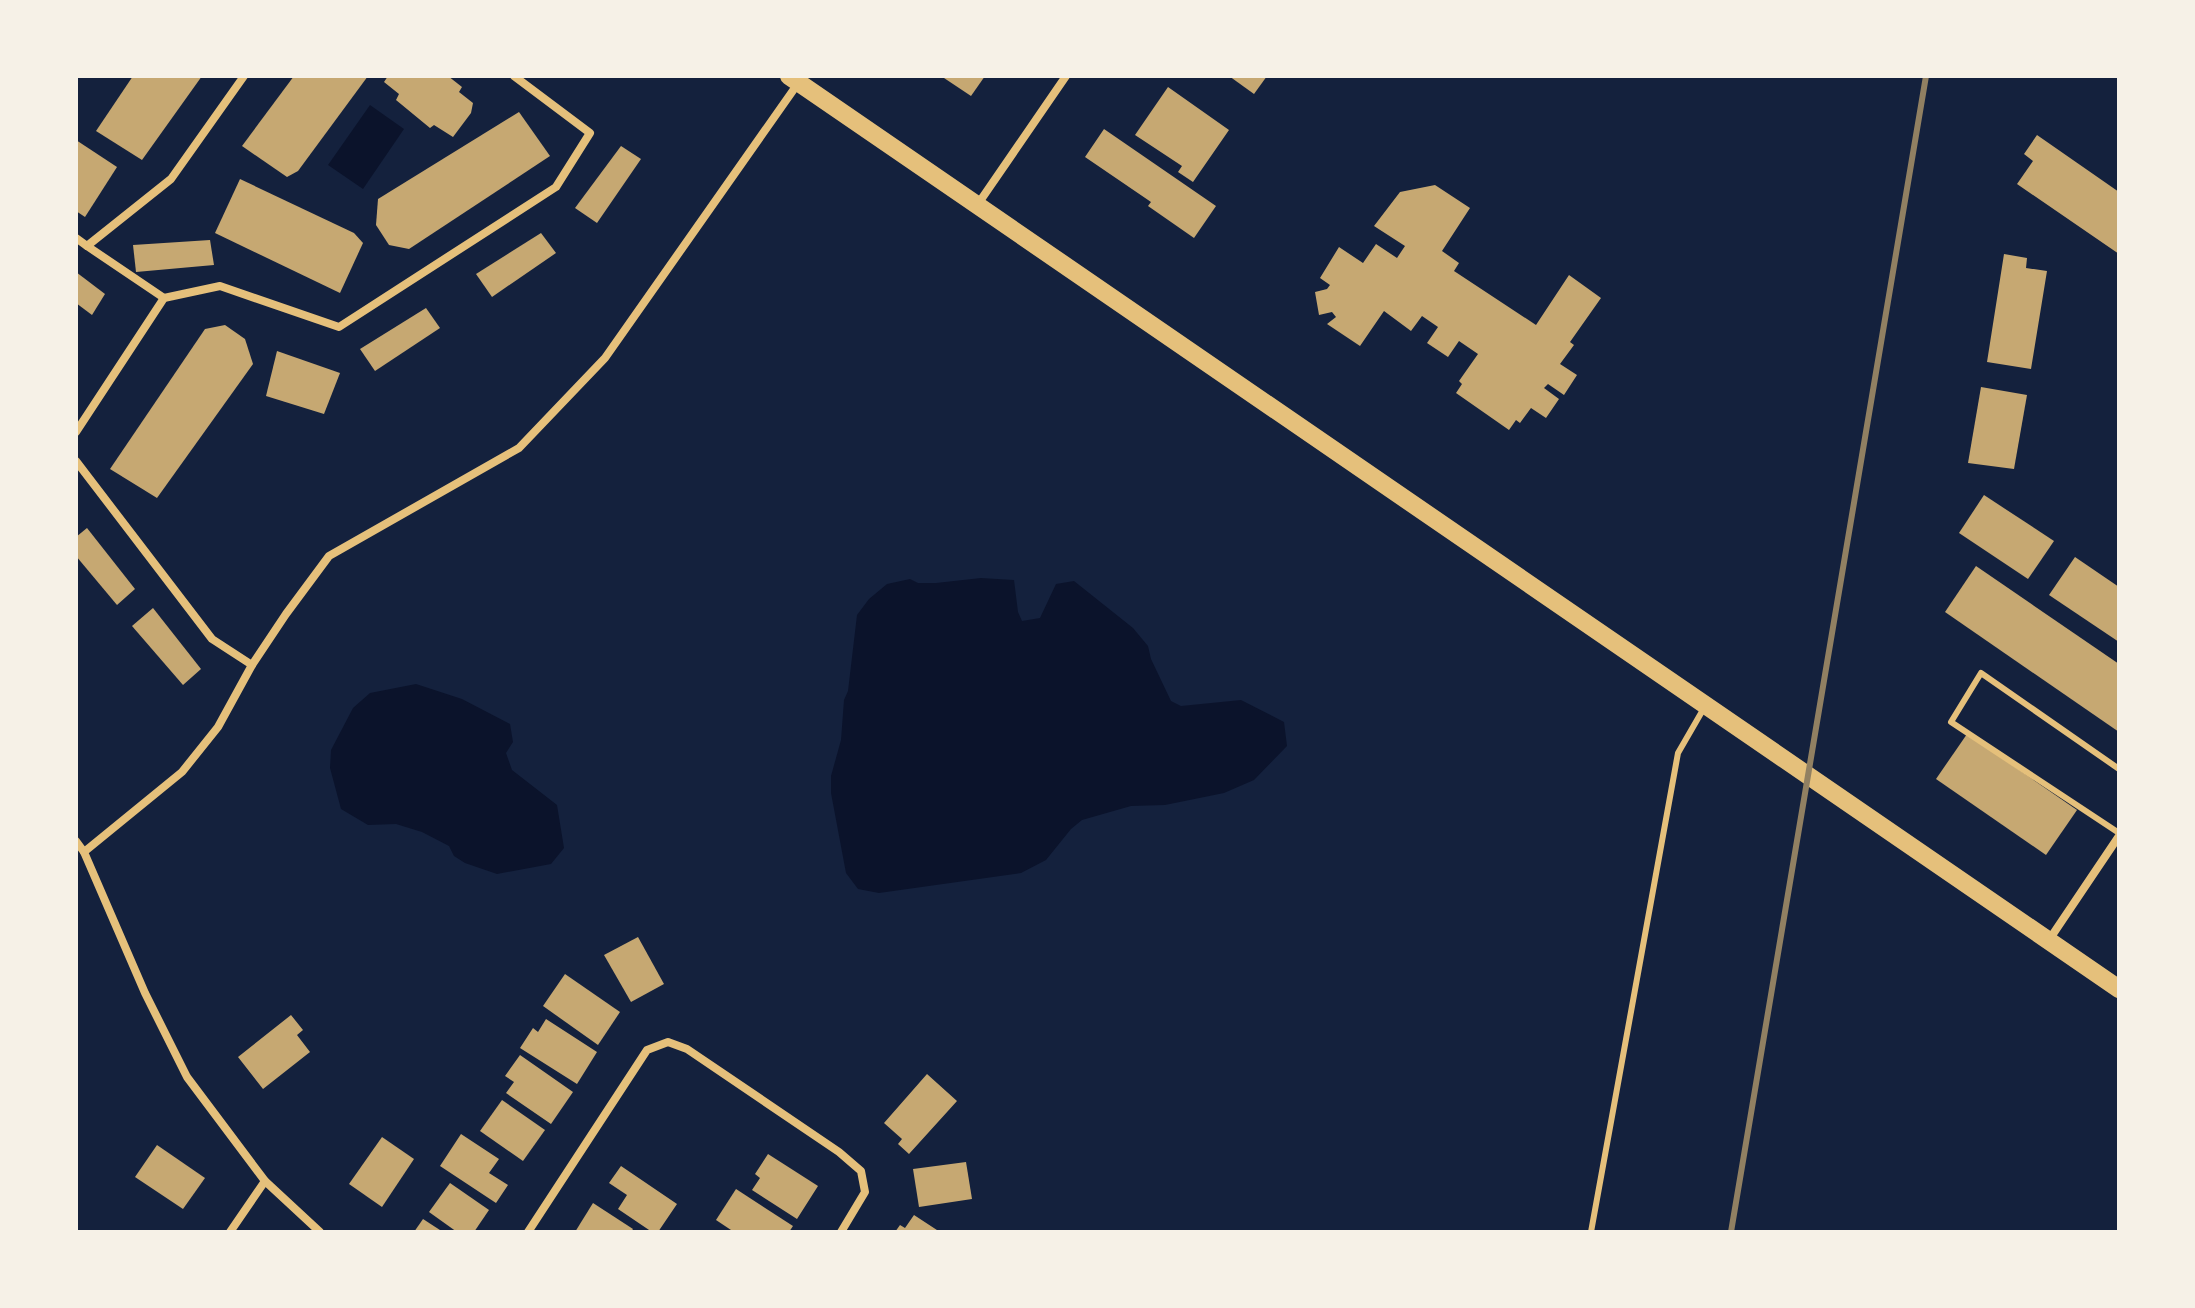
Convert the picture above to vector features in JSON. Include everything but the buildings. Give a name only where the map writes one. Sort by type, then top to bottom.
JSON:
[{"type":"main road","points":[[794,79],[2119,989]]},
{"type":"street","points":[[87,246],[171,179],[244,76]]},
{"type":"street","points":[[76,432],[164,298],[220,286],[339,327],[556,187],[590,133],[514,76]]},
{"type":"street","points":[[978,205],[1066,76]]},
{"type":"street","points":[[84,852],[182,772],[218,727],[252,665],[329,556],[519,448],[594,370],[794,79]]},
{"type":"street","points":[[76,238],[164,298]]},
{"type":"street","points":[[76,461],[212,639],[252,665]]},
{"type":"street","points":[[2048,941],[2119,834]]},
{"type":"street","points":[[76,841],[84,852],[145,993],[187,1077],[265,1181],[320,1232]]},
{"type":"street","points":[[528,1232],[647,1050],[668,1042],[687,1049],[839,1152],[861,1171],[865,1192],[841,1232]]},
{"type":"street","points":[[230,1232],[265,1181]]},
{"type":"lane","points":[[2119,769],[1981,673],[1951,722],[2119,834]]},
{"type":"lane","points":[[1591,1232],[1678,753],[1705,705]]},
{"type":"water","points":[[370,105],[404,129],[363,189],[328,165]]},
{"type":"water","points":[[981,578],[1014,580],[1022,621],[1040,618],[1056,584],[1074,581],[1133,628],[1148,646],[1171,701],[1181,706],[1241,700],[1284,722],[1287,746],[1254,780],[1224,793],[1165,805],[1131,806],[1082,820],[1046,860],[1021,873],[879,893],[858,889],[846,873],[831,793],[831,776],[841,740],[857,615],[869,599],[887,584],[910,579],[918,583],[936,583]]},
{"type":"water","points":[[416,684],[462,699],[510,724],[513,742],[506,753],[512,770],[557,805],[564,848],[551,864],[497,874],[465,863],[454,856],[449,846],[422,832],[396,824],[368,825],[341,809],[330,768],[331,750],[353,708],[370,693]]},
{"type":"railway","points":[[1731,1232],[1926,76]]}]
